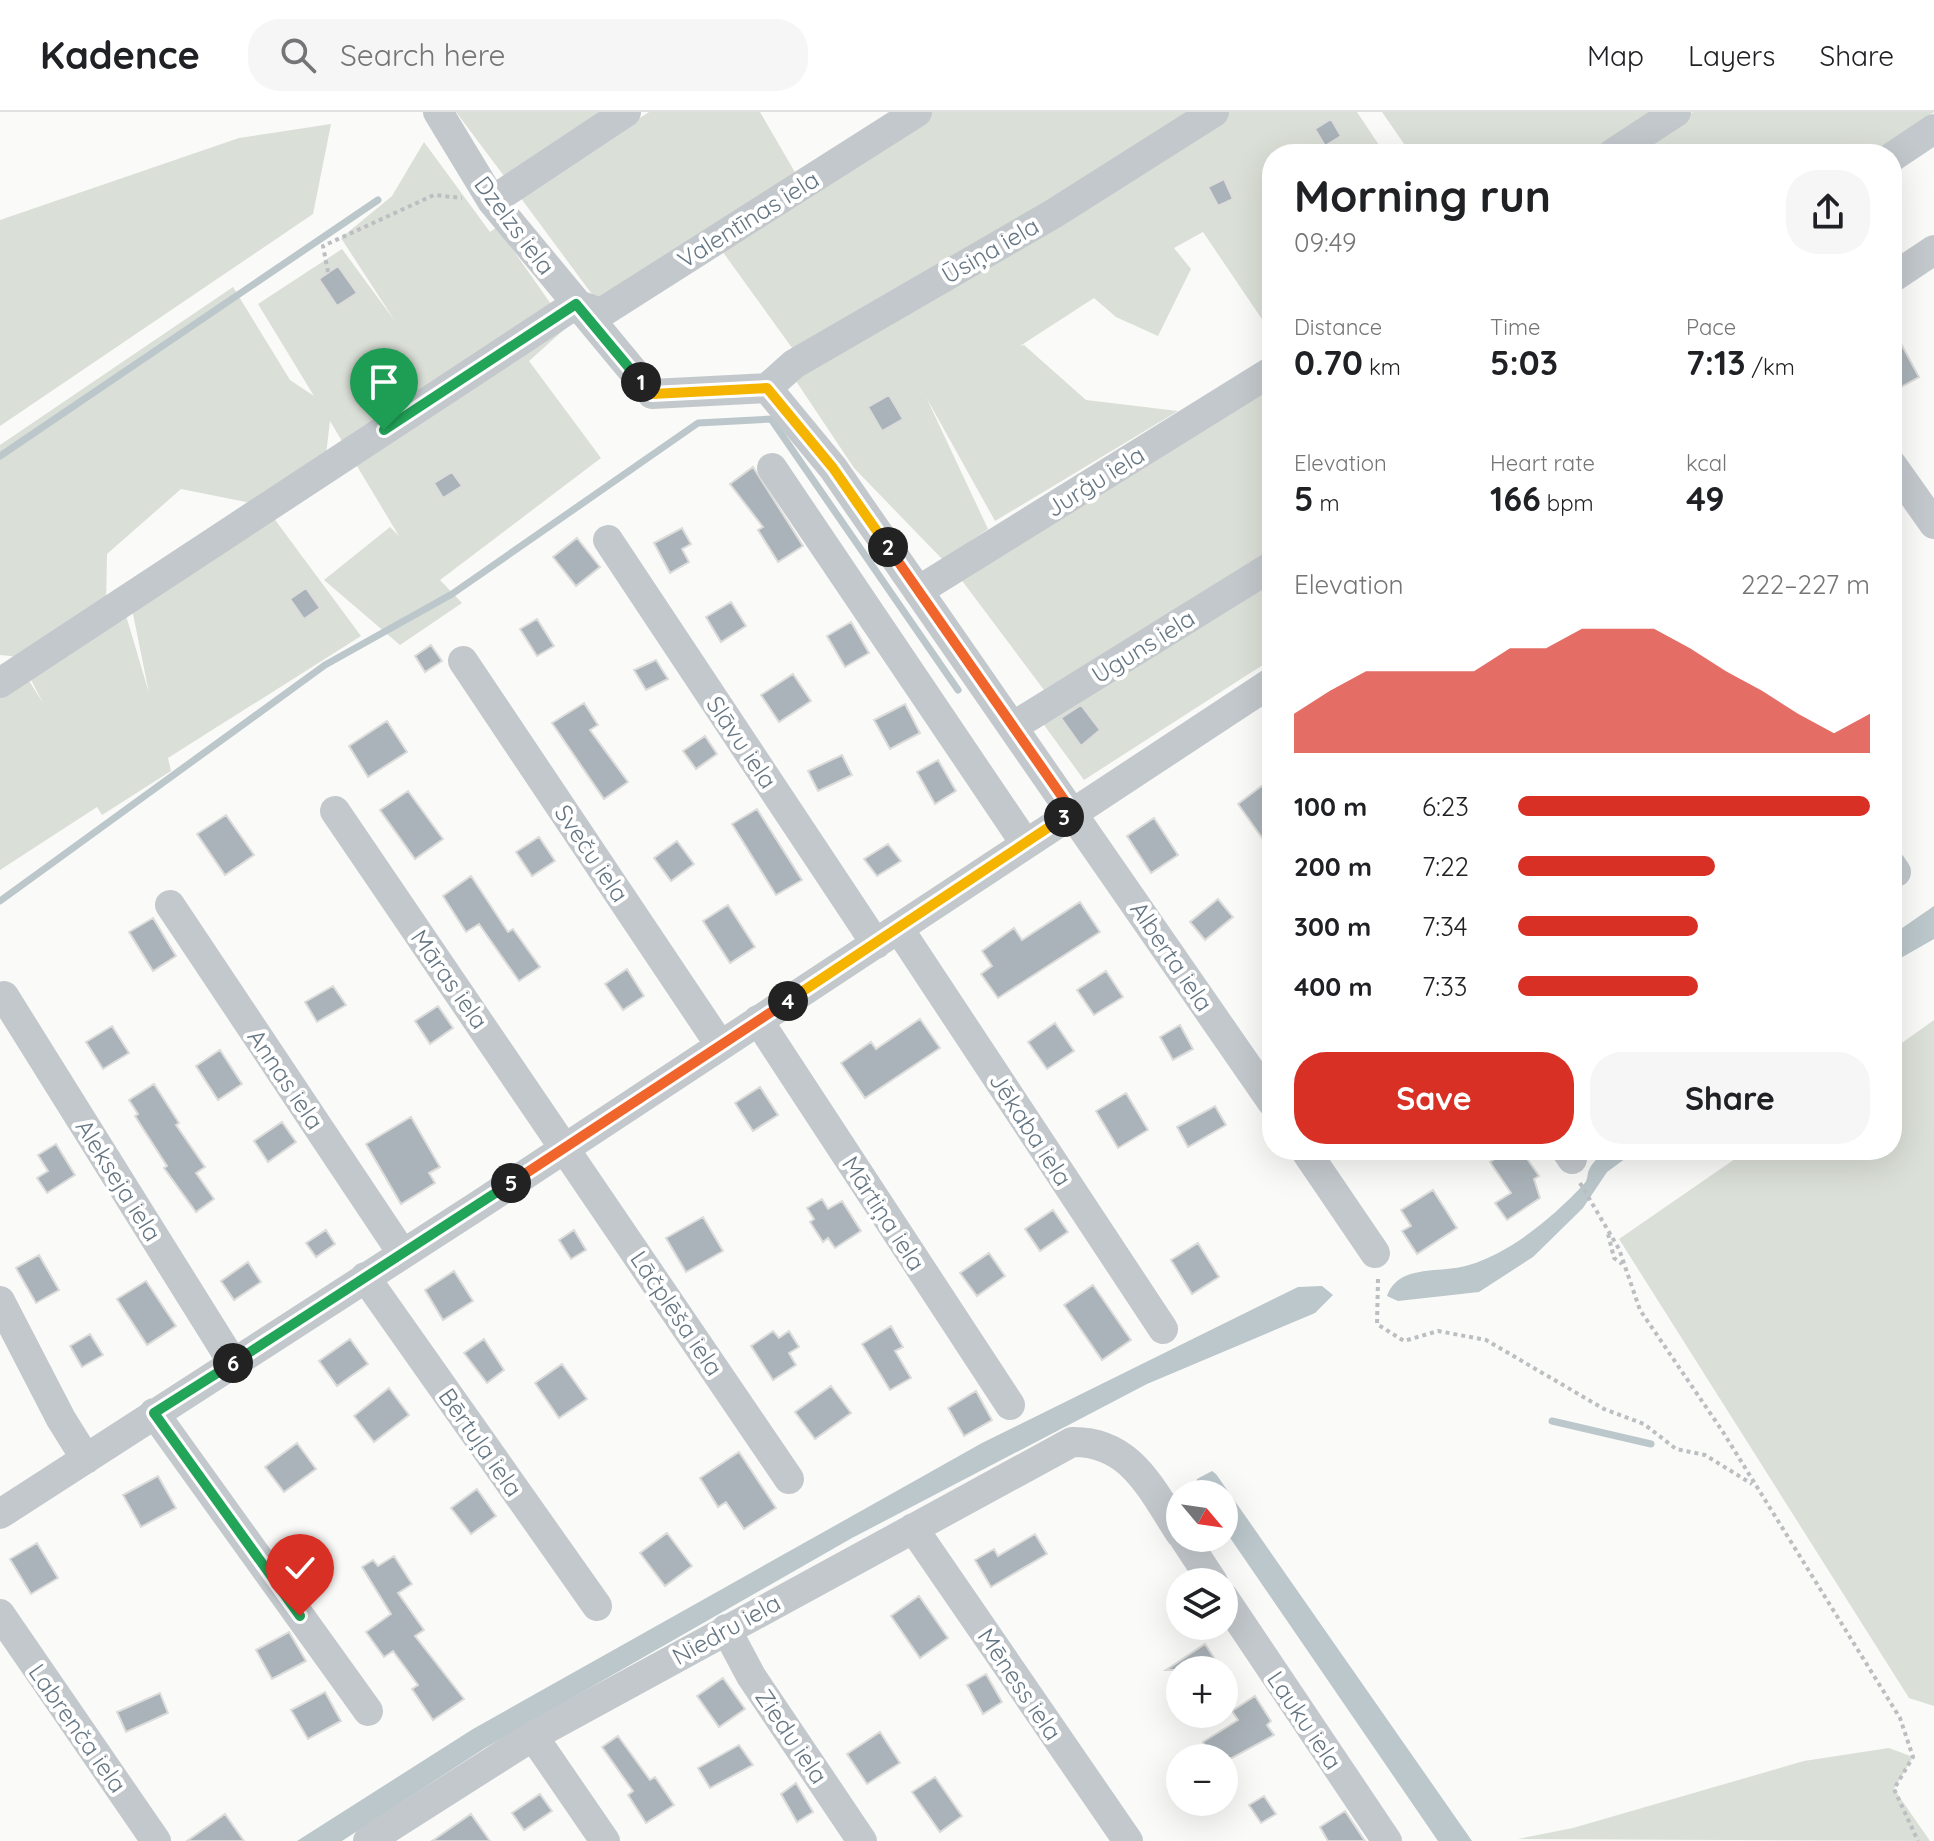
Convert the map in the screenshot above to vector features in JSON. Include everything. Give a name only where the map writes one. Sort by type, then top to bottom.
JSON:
[{"type":"street","name":"Dzelzs iela","points":[[438,112],[492,201],[652,394],[767,388]]},
{"type":"street","points":[[492,201],[626,112]]},
{"type":"street","name":"Valentīnas iela","points":[[576,304],[601,313],[917,112]]},
{"type":"street","name":"Ūsiņa iela","points":[[767,388],[794,364],[1053,214],[1214,112]]},
{"type":"street","points":[[1627,144],[1676,112]]},
{"type":"street","points":[[1902,150],[1934,129]]},
{"type":"street","points":[[1902,271],[1934,250]]},
{"type":"street","points":[[0,683],[576,304]]},
{"type":"street","name":"Jurģu iela","points":[[918,591],[1262,377]]},
{"type":"street","points":[[767,388],[833,468],[1072,811]]},
{"type":"street","points":[[772,468],[1025,843]]},
{"type":"street","points":[[1902,479],[1934,524]]},
{"type":"street","name":"Slāvu iela","points":[[608,540],[888,936]]},
{"type":"street","name":"Uguns iela","points":[[1014,726],[1262,572]]},
{"type":"street","name":"Sveču iela","points":[[463,661],[720,1045]]},
{"type":"street","points":[[0,1514],[888,936],[1072,811],[1262,697]]},
{"type":"street","name":"Māras iela","points":[[335,811],[566,1147]]},
{"type":"street","name":"Alberta iela","points":[[1072,811],[1262,1087]]},
{"type":"street","name":"Annas iela","points":[[170,905],[402,1253]]},
{"type":"street","name":"Jēkaba iela","points":[[888,936],[1163,1329]]},
{"type":"street","name":"Alekseja iela","points":[[4,996],[233,1363]]},
{"type":"street","name":"Mārtiņa iela","points":[[758,1020],[1010,1405]]},
{"type":"street","name":"Lāčplēša iela","points":[[566,1147],[789,1479]]},
{"type":"street","points":[[1312,1160],[1375,1253]]},
{"type":"street","name":"Bērtuļa iela","points":[[365,1277],[597,1606]]},
{"type":"street","points":[[0,1301],[61,1419],[86,1459]]},
{"type":"street","points":[[154,1413],[368,1711]]},
{"type":"street","name":"Niedru iela","points":[[368,1841],[533,1736],[1072,1442],[1095,1442],[1123,1455],[1166,1514]]},
{"type":"street","name":"Mēness iela","points":[[913,1528],[1128,1841]]},
{"type":"street","name":"Labrenča iela","points":[[0,1614],[156,1841]]},
{"type":"street","name":"Lauku iela","points":[[1238,1619],[1387,1841]]},
{"type":"street","name":"Ziedu iela","points":[[726,1629],[751,1676],[862,1841]]},
{"type":"street","points":[[533,1736],[605,1841]]},
{"type":"path","points":[[328,272],[323,246],[434,195],[492,201]]},
{"type":"path","points":[[1572,1163],[1591,1204],[1619,1249],[1640,1310],[1677,1359],[1900,1718],[1913,1757],[1894,1789],[1918,1841]]},
{"type":"path","points":[[1375,1253],[1377,1324],[1404,1341],[1438,1331],[1486,1340],[1604,1409],[1644,1424],[1676,1449],[1705,1455],[1754,1486]]},
{"type":"shaded area","points":[[456,112],[610,112],[507,180]]},
{"type":"shaded area","points":[[649,112],[760,112],[796,174],[597,301],[520,197]]},
{"type":"shaded area","points":[[932,112],[1199,112],[795,352],[720,248]]},
{"type":"shaded area","points":[[1226,112],[1357,112],[1378,144],[1262,144],[1262,319],[1203,232],[1174,248],[1191,269],[1158,336],[1116,317],[1094,298],[1020,346],[1024,345],[1086,400],[1178,411],[995,521],[926,397],[988,529],[943,560],[854,468],[792,375]]},
{"type":"shaded area","points":[[1382,112],[1651,112],[1603,144],[1404,144]]},
{"type":"shaded area","points":[[1693,112],[1934,112],[1892,144],[1644,144]]},
{"type":"shaded area","points":[[331,124],[313,214],[0,426],[0,220],[239,138]]},
{"type":"shaded area","points":[[424,142],[490,232],[497,227],[567,327],[529,361],[601,458],[440,580],[462,603],[400,645],[324,580],[390,527],[399,536],[330,421],[324,471],[256,504],[181,489],[107,554],[106,605],[20,657],[0,655],[0,445],[233,287],[290,380],[314,396],[258,304],[342,249],[395,321],[341,238],[392,196]]},
{"type":"shaded area","points":[[1262,387],[1262,555],[1044,690],[957,574]]},
{"type":"shaded area","points":[[273,517],[361,636],[168,758],[171,771],[102,815],[97,807],[0,870],[0,693],[26,676],[43,703],[29,676],[125,612],[149,693],[132,609]]},
{"type":"shaded area","points":[[1262,579],[1262,665],[1084,780],[1039,718]]},
{"type":"shaded area","points":[[1934,906],[1934,939],[1902,957],[1902,928]]},
{"type":"shaded area","points":[[1934,1020],[1934,1706],[1909,1698],[1619,1239],[1734,1160],[1902,1160],[1902,1043]]},
{"type":"shaded area","points":[[1596,1160],[1623,1160],[1607,1172],[1583,1208],[1533,1257],[1479,1292],[1398,1301],[1387,1296],[1401,1278],[1411,1274],[1458,1268],[1501,1252],[1545,1221],[1572,1196],[1586,1182]]},
{"type":"shaded area","points":[[1322,1286],[1333,1295],[1315,1313],[1147,1384],[852,1538],[485,1748],[342,1841],[297,1841],[473,1729],[982,1443],[1298,1287]]},
{"type":"shaded area","points":[[1212,1471],[1220,1480],[1197,1480]]},
{"type":"shaded area","points":[[1238,1506],[1472,1841],[1438,1841],[1238,1549]]},
{"type":"shaded area","points":[[1889,1748],[1913,1757],[1894,1789],[1930,1841],[1518,1839],[1573,1828],[1804,1761]]},
{"type":"building","points":[[1331,119],[1341,136],[1324,144],[1315,129]]},
{"type":"building","points":[[1224,179],[1233,199],[1218,206],[1208,187]]},
{"type":"building","points":[[338,266],[357,293],[337,306],[319,279]]},
{"type":"building","points":[[1902,346],[1919,377],[1902,386]]},
{"type":"building","points":[[889,395],[903,419],[882,431],[868,407]]},
{"type":"building","points":[[753,467],[803,546],[778,562],[758,530],[763,527],[730,484]]},
{"type":"building","points":[[452,472],[462,486],[443,498],[434,483]]},
{"type":"building","points":[[682,528],[691,544],[682,549],[689,562],[670,573],[654,543]]},
{"type":"building","points":[[577,538],[600,567],[576,586],[553,557]]},
{"type":"building","points":[[306,588],[320,608],[304,619],[290,599]]},
{"type":"building","points":[[731,602],[746,626],[721,642],[706,617]]},
{"type":"building","points":[[537,619],[554,646],[537,656],[520,629]]},
{"type":"building","points":[[851,622],[869,653],[845,667],[827,636]]},
{"type":"building","points":[[431,645],[442,661],[425,672],[415,656]]},
{"type":"building","points":[[656,660],[668,679],[646,690],[634,670]]},
{"type":"building","points":[[793,674],[811,701],[779,722],[761,695]]},
{"type":"building","points":[[584,703],[598,725],[590,730],[628,782],[604,799],[552,723]]},
{"type":"building","points":[[905,704],[920,733],[890,749],[874,720]]},
{"type":"building","points":[[1081,705],[1100,730],[1081,746],[1061,718]]},
{"type":"building","points":[[387,721],[407,752],[368,777],[349,746]]},
{"type":"building","points":[[705,736],[717,754],[696,769],[683,751]]},
{"type":"building","points":[[842,755],[852,775],[818,791],[808,771]]},
{"type":"building","points":[[938,760],[956,791],[935,804],[917,772]]},
{"type":"building","points":[[1262,786],[1262,838],[1238,804]]},
{"type":"building","points":[[408,791],[443,839],[415,859],[380,810]]},
{"type":"building","points":[[757,809],[802,880],[776,895],[732,824]]},
{"type":"building","points":[[226,815],[254,855],[225,875],[197,834]]},
{"type":"building","points":[[1154,818],[1178,855],[1151,873],[1127,836]]},
{"type":"building","points":[[539,837],[555,861],[532,876],[516,852]]},
{"type":"building","points":[[677,841],[694,864],[671,881],[654,858]]},
{"type":"building","points":[[888,844],[901,861],[877,876],[864,859]]},
{"type":"building","points":[[471,876],[508,932],[513,929],[540,967],[519,981],[479,924],[466,932],[443,896]]},
{"type":"building","points":[[1218,899],[1233,917],[1205,940],[1190,922]]},
{"type":"building","points":[[1080,902],[1100,932],[998,998],[981,974],[992,966],[982,951],[1014,928],[1022,940]]},
{"type":"building","points":[[728,905],[755,947],[730,963],[703,921]]},
{"type":"building","points":[[153,918],[176,956],[153,971],[129,932]]},
{"type":"building","points":[[627,969],[644,996],[623,1010],[605,984]]},
{"type":"building","points":[[1106,971],[1123,997],[1094,1015],[1077,990]]},
{"type":"building","points":[[333,986],[346,1005],[317,1022],[305,1002]]},
{"type":"building","points":[[438,1006],[453,1028],[430,1044],[415,1021]]},
{"type":"building","points":[[920,1019],[940,1048],[865,1098],[841,1063],[871,1042],[876,1049]]},
{"type":"building","points":[[1055,1023],[1074,1051],[1047,1069],[1028,1042]]},
{"type":"building","points":[[1180,1025],[1193,1049],[1173,1060],[1160,1037]]},
{"type":"building","points":[[112,1026],[129,1053],[103,1069],[86,1042]]},
{"type":"building","points":[[220,1050],[242,1084],[218,1100],[196,1066]]},
{"type":"building","points":[[154,1084],[179,1123],[176,1125],[205,1167],[196,1173],[214,1199],[196,1212],[164,1168],[167,1166],[135,1116],[138,1114],[129,1100]]},
{"type":"building","points":[[760,1087],[778,1115],[753,1131],[735,1103]]},
{"type":"building","points":[[1126,1093],[1148,1130],[1118,1148],[1096,1111]]},
{"type":"building","points":[[1215,1106],[1226,1125],[1188,1147],[1177,1127]]},
{"type":"building","points":[[411,1117],[440,1167],[429,1173],[435,1183],[401,1204],[366,1144]]},
{"type":"building","points":[[282,1122],[296,1142],[268,1162],[254,1141]]},
{"type":"building","points":[[56,1144],[75,1175],[47,1193],[37,1178],[48,1171],[38,1155]]},
{"type":"building","points":[[1528,1160],[1539,1176],[1534,1179],[1540,1198],[1507,1220],[1495,1203],[1511,1193],[1490,1162]]},
{"type":"building","points":[[1433,1190],[1457,1228],[1417,1254],[1402,1231],[1411,1226],[1401,1210]]},
{"type":"building","points":[[822,1199],[828,1209],[842,1201],[861,1231],[835,1248],[828,1238],[823,1242],[810,1222],[814,1219],[807,1208]]},
{"type":"building","points":[[1053,1210],[1068,1232],[1040,1251],[1025,1229]]},
{"type":"building","points":[[703,1217],[723,1251],[686,1272],[666,1238]]},
{"type":"building","points":[[326,1230],[335,1244],[316,1257],[306,1243]]},
{"type":"building","points":[[574,1230],[586,1250],[571,1259],[559,1240]]},
{"type":"building","points":[[1198,1243],[1219,1277],[1192,1294],[1171,1260]]},
{"type":"building","points":[[989,1253],[1005,1276],[977,1296],[960,1273]]},
{"type":"building","points":[[39,1255],[59,1290],[36,1303],[16,1268]]},
{"type":"building","points":[[248,1262],[261,1282],[234,1300],[221,1281]]},
{"type":"building","points":[[454,1271],[473,1301],[443,1320],[425,1290]]},
{"type":"building","points":[[146,1281],[176,1326],[147,1345],[117,1299]]},
{"type":"building","points":[[1093,1285],[1131,1340],[1102,1360],[1064,1305]]},
{"type":"building","points":[[891,1326],[903,1347],[895,1351],[911,1378],[890,1390],[862,1344]]},
{"type":"building","points":[[773,1331],[779,1338],[789,1331],[799,1347],[789,1353],[796,1365],[773,1380],[751,1346]]},
{"type":"building","points":[[90,1334],[103,1355],[82,1367],[70,1346]]},
{"type":"building","points":[[350,1339],[368,1364],[337,1386],[319,1361]]},
{"type":"building","points":[[484,1339],[504,1370],[487,1383],[464,1353]]},
{"type":"building","points":[[562,1364],[587,1399],[559,1418],[535,1383]]},
{"type":"building","points":[[831,1386],[851,1413],[815,1439],[795,1412]]},
{"type":"building","points":[[389,1388],[409,1415],[374,1442],[354,1416]]},
{"type":"building","points":[[976,1391],[992,1420],[964,1436],[948,1408]]},
{"type":"building","points":[[297,1443],[316,1469],[284,1492],[265,1467]]},
{"type":"building","points":[[739,1452],[776,1508],[744,1529],[726,1502],[718,1507],[700,1478]]},
{"type":"building","points":[[158,1476],[176,1508],[141,1527],[123,1495]]},
{"type":"building","points":[[477,1489],[496,1516],[471,1534],[451,1508]]},
{"type":"building","points":[[667,1533],[692,1566],[665,1586],[640,1553]]},
{"type":"building","points":[[1035,1534],[1047,1554],[991,1587],[975,1560],[994,1549],[998,1556]]},
{"type":"building","points":[[37,1543],[58,1578],[31,1594],[10,1559]]},
{"type":"building","points":[[394,1556],[412,1584],[398,1593],[424,1630],[415,1636],[464,1699],[433,1720],[412,1689],[418,1685],[393,1651],[384,1657],[366,1632],[391,1614],[362,1567],[373,1560],[378,1566]]},
{"type":"building","points":[[919,1596],[948,1638],[920,1658],[891,1616]]},
{"type":"building","points":[[289,1632],[306,1661],[272,1679],[256,1650]]},
{"type":"building","points":[[1205,1644],[1213,1656],[1187,1656]]},
{"type":"building","points":[[986,1674],[1002,1702],[983,1714],[967,1685]]},
{"type":"building","points":[[723,1678],[745,1709],[719,1727],[697,1696]]},
{"type":"building","points":[[325,1692],[341,1721],[308,1739],[291,1710]]},
{"type":"building","points":[[160,1693],[168,1713],[126,1732],[117,1712]]},
{"type":"building","points":[[1255,1696],[1271,1721],[1267,1725],[1274,1735],[1238,1755],[1238,1744],[1204,1744],[1225,1728],[1238,1728],[1238,1707]]},
{"type":"building","points":[[880,1732],[900,1763],[867,1784],[847,1754]]},
{"type":"building","points":[[618,1736],[650,1780],[655,1777],[674,1805],[646,1823],[628,1795],[633,1791],[602,1747]]},
{"type":"building","points":[[739,1745],[753,1765],[710,1788],[698,1768]]},
{"type":"building","points":[[935,1777],[962,1816],[940,1832],[912,1792]]},
{"type":"building","points":[[796,1783],[813,1812],[797,1822],[781,1794]]},
{"type":"building","points":[[540,1794],[552,1811],[524,1830],[512,1813]]},
{"type":"building","points":[[1264,1796],[1276,1814],[1261,1823],[1249,1805]]},
{"type":"building","points":[[1345,1811],[1365,1841],[1328,1841],[1320,1827]]},
{"type":"building","points":[[225,1814],[244,1841],[187,1841]]},
{"type":"building","points":[[471,1814],[490,1841],[432,1841]]},
{"type":"waterway","points":[[0,456],[378,200]]},
{"type":"waterway","points":[[0,901],[325,665],[452,594],[698,423],[771,419],[958,690]]},
{"type":"waterway","points":[[1552,1421],[1651,1444]]},
{"type":"route","points":[[300,1616],[154,1413],[482,1203],[899,929],[1072,811],[833,468],[767,388],[652,394],[576,304],[384,430]]}]
